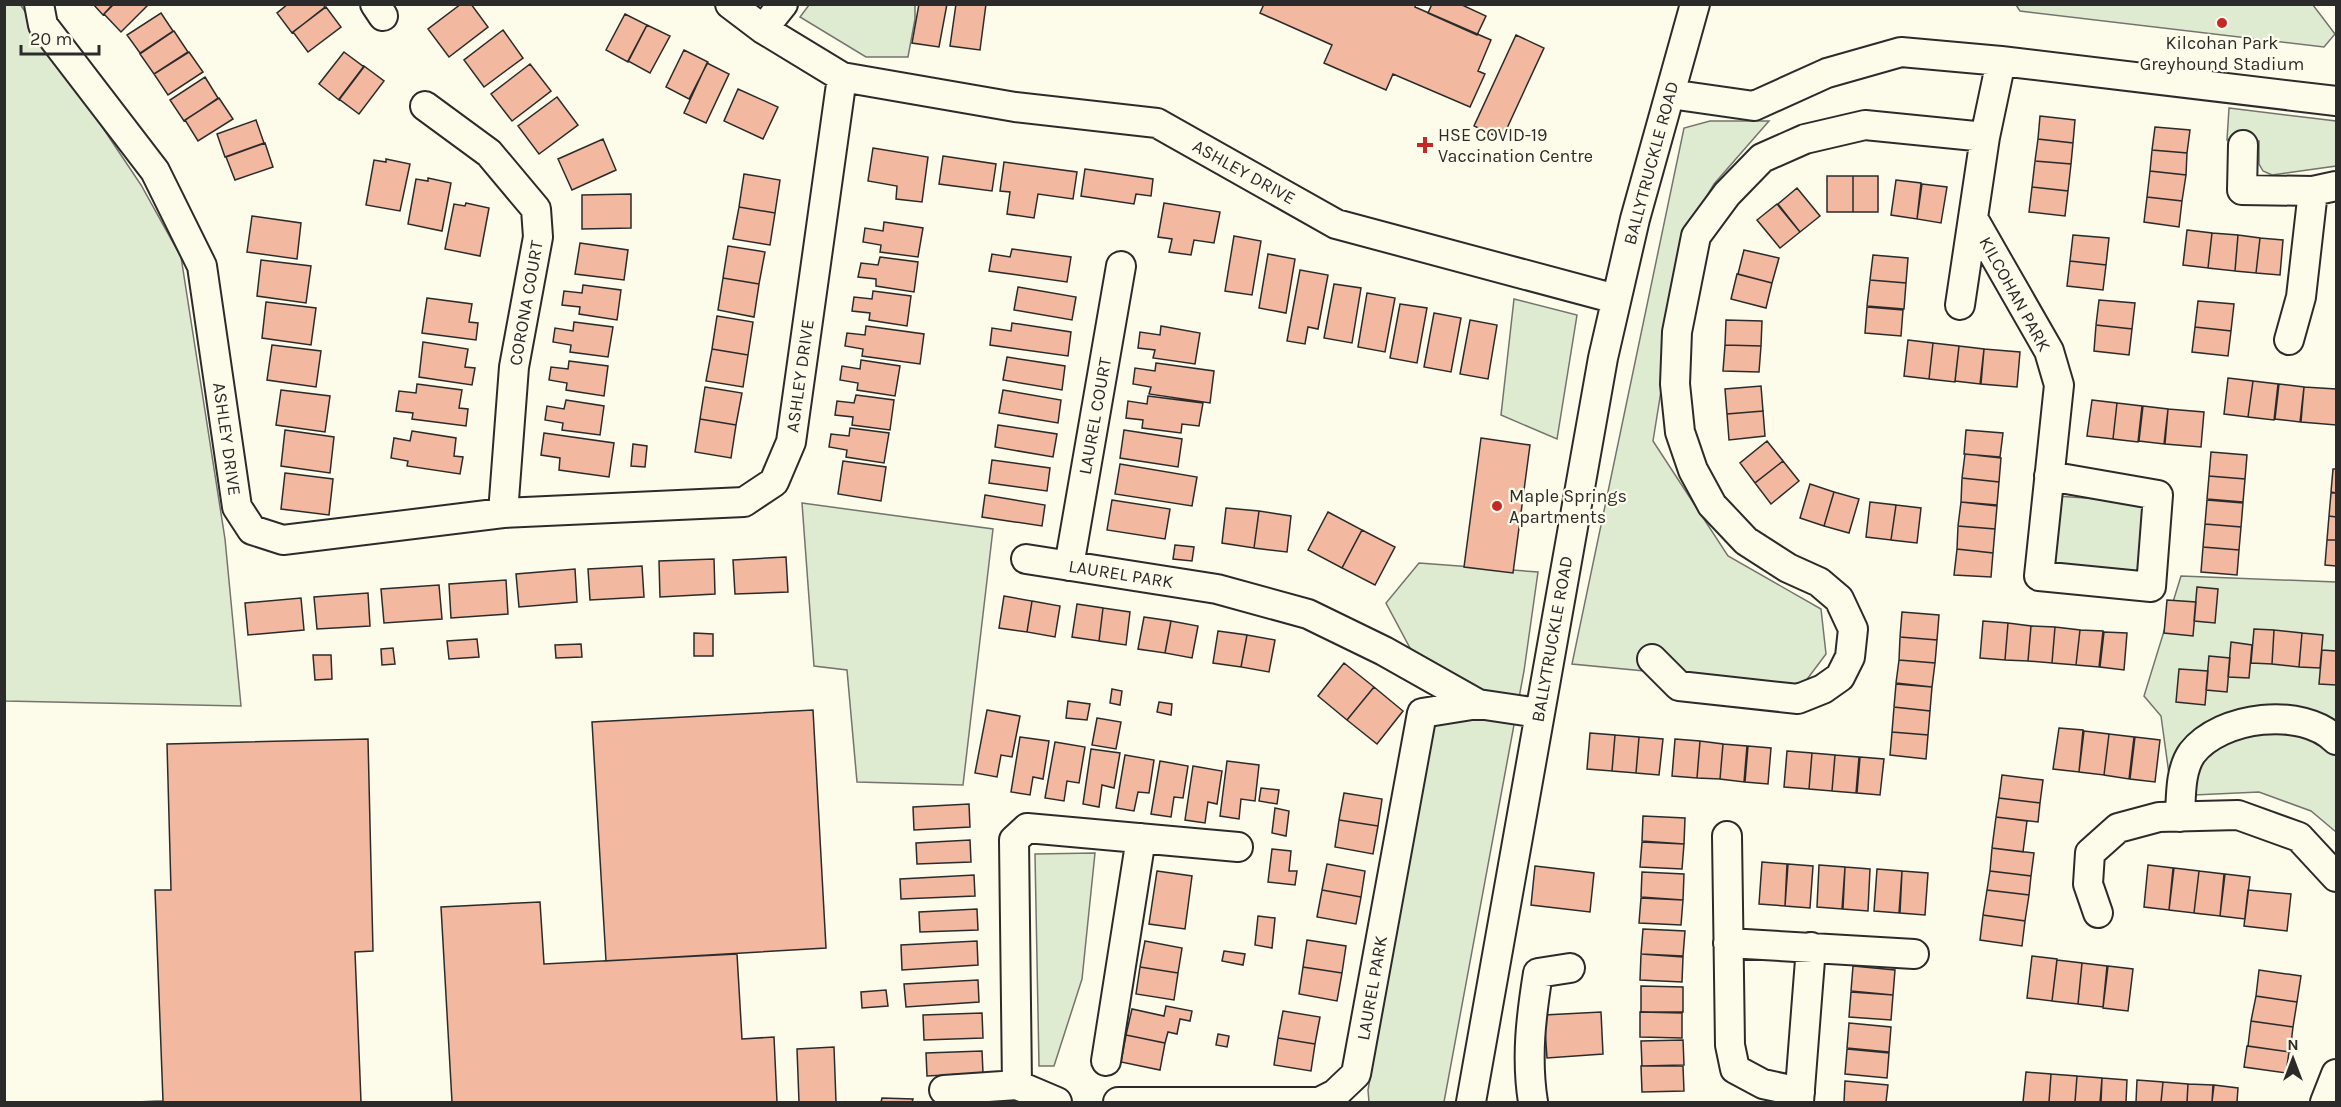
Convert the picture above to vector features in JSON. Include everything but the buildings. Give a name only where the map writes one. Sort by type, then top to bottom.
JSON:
[{"type":"street","name":"ASHLEY DRIVE","points":[[39,4],[43,25],[155,171],[202,266],[237,507],[252,530],[283,540],[503,513],[744,502],[774,483],[791,442],[842,77],[1015,107],[1157,123],[1336,224],[1616,299]]},
{"type":"street","points":[[730,4],[764,29],[842,77]]},
{"type":"street","points":[[764,29],[783,4]]},
{"type":"street","name":"BALLYTRUCKLE ROAD","points":[[1471,1102],[1587,441],[1616,299],[1695,4]]},
{"type":"street","points":[[1670,94],[1754,106],[1827,73],[1901,52],[2001,61],[2337,101]]},
{"type":"street","name":"KILCOHAN PARK","points":[[1960,305],[1985,137],[2001,61]]},
{"type":"street","name":"CORONA COURT","points":[[425,106],[489,153],[536,209],[538,237],[514,367],[503,513]]},
{"type":"street","points":[[1652,659],[1678,686],[1798,699],[1823,689],[1840,677],[1850,657],[1852,638],[1853,628],[1839,599],[1820,582],[1788,568],[1746,541],[1712,505],[1693,470],[1680,432],[1675,384],[1677,332],[1696,236],[1727,194],[1762,158],[1805,139],[1865,125],[1985,137]]},
{"type":"street","points":[[2243,145],[2242,190],[2325,189],[2289,340]]},
{"type":"street","name":"KILCOHAN PARK","points":[[1974,220],[2049,351],[2058,385],[2039,576],[2151,587],[2158,495],[2049,476]]},
{"type":"street","name":"LAUREL COURT","points":[[1069,566],[1121,266]]},
{"type":"street","name":"LAUREL PARK","points":[[1026,559],[1217,589],[1308,614],[1384,651],[1478,704]]},
{"type":"street","name":"LAUREL PARK","points":[[1118,1102],[1319,1102],[1335,1094],[1356,1074],[1422,713],[1478,704],[1539,713]]},
{"type":"street","points":[[2180,817],[2183,776],[2191,755],[2204,740],[2230,725],[2258,720],[2284,720],[2312,725],[2337,740]]},
{"type":"street","points":[[2098,913],[2088,884],[2090,853],[2118,828],[2159,818],[2238,815],[2299,837],[2337,877]]},
{"type":"street","points":[[1017,1085],[1014,840],[1027,828],[1238,847]]},
{"type":"street","points":[[1727,836],[1730,1045],[1735,1069],[1763,1084],[1799,1097],[1811,947]]},
{"type":"street","points":[[1106,1061],[1141,838]]},
{"type":"street","points":[[1728,943],[1914,954]]},
{"type":"street","points":[[1533,1102],[1530,1082],[1529,1029],[1538,974],[1569,968]]},
{"type":"street","points":[[2325,1102],[2337,1074]]},
{"type":"street","points":[[944,1090],[1017,1085],[1057,1102]]},
{"type":"green space","points":[[20,4],[141,185],[181,257],[225,539],[241,706],[5,701],[4,5]]},
{"type":"green space","points":[[809,5],[915,5],[915,19],[908,57],[866,57],[800,17]]},
{"type":"green space","name":"Kilcohan Park Greyhound Stadium","points":[[2016,5],[2313,5],[2335,34],[2324,47],[2020,11]]},
{"type":"green space","points":[[2229,108],[2336,121],[2336,166],[2272,175],[2263,171],[2259,164],[2259,141],[2227,140]]},
{"type":"green space","points":[[1710,121],[1769,121],[1714,184],[1687,229],[1653,441],[1728,556],[1821,609],[1826,654],[1802,686],[1572,664],[1684,128]]},
{"type":"green space","points":[[1514,299],[1577,315],[1557,439],[1501,415]]},
{"type":"green space","points":[[2056,496],[2143,502],[2138,571],[2052,565]]},
{"type":"green space","points":[[802,503],[993,529],[963,785],[857,782],[847,670],[814,666]]},
{"type":"green space","points":[[1419,563],[1538,572],[1524,671],[1444,1102],[1369,1102],[1368,1090],[1435,695],[1386,603]]},
{"type":"green space","points":[[2181,576],[2336,582],[2336,832],[2311,811],[2259,792],[2172,796],[2161,716],[2144,696]]},
{"type":"green space","points":[[1095,853],[1082,979],[1054,1066],[1039,1066],[1035,854]]},
{"type":"place","name":"Kilcohan Park Greyhound Stadium","points":[[2222,23]]},
{"type":"place","name":"HSE COVID-19 Vaccination Centre","points":[[1425,145]]},
{"type":"place","name":"Maple Springs Apartments","points":[[1497,506]]}]
